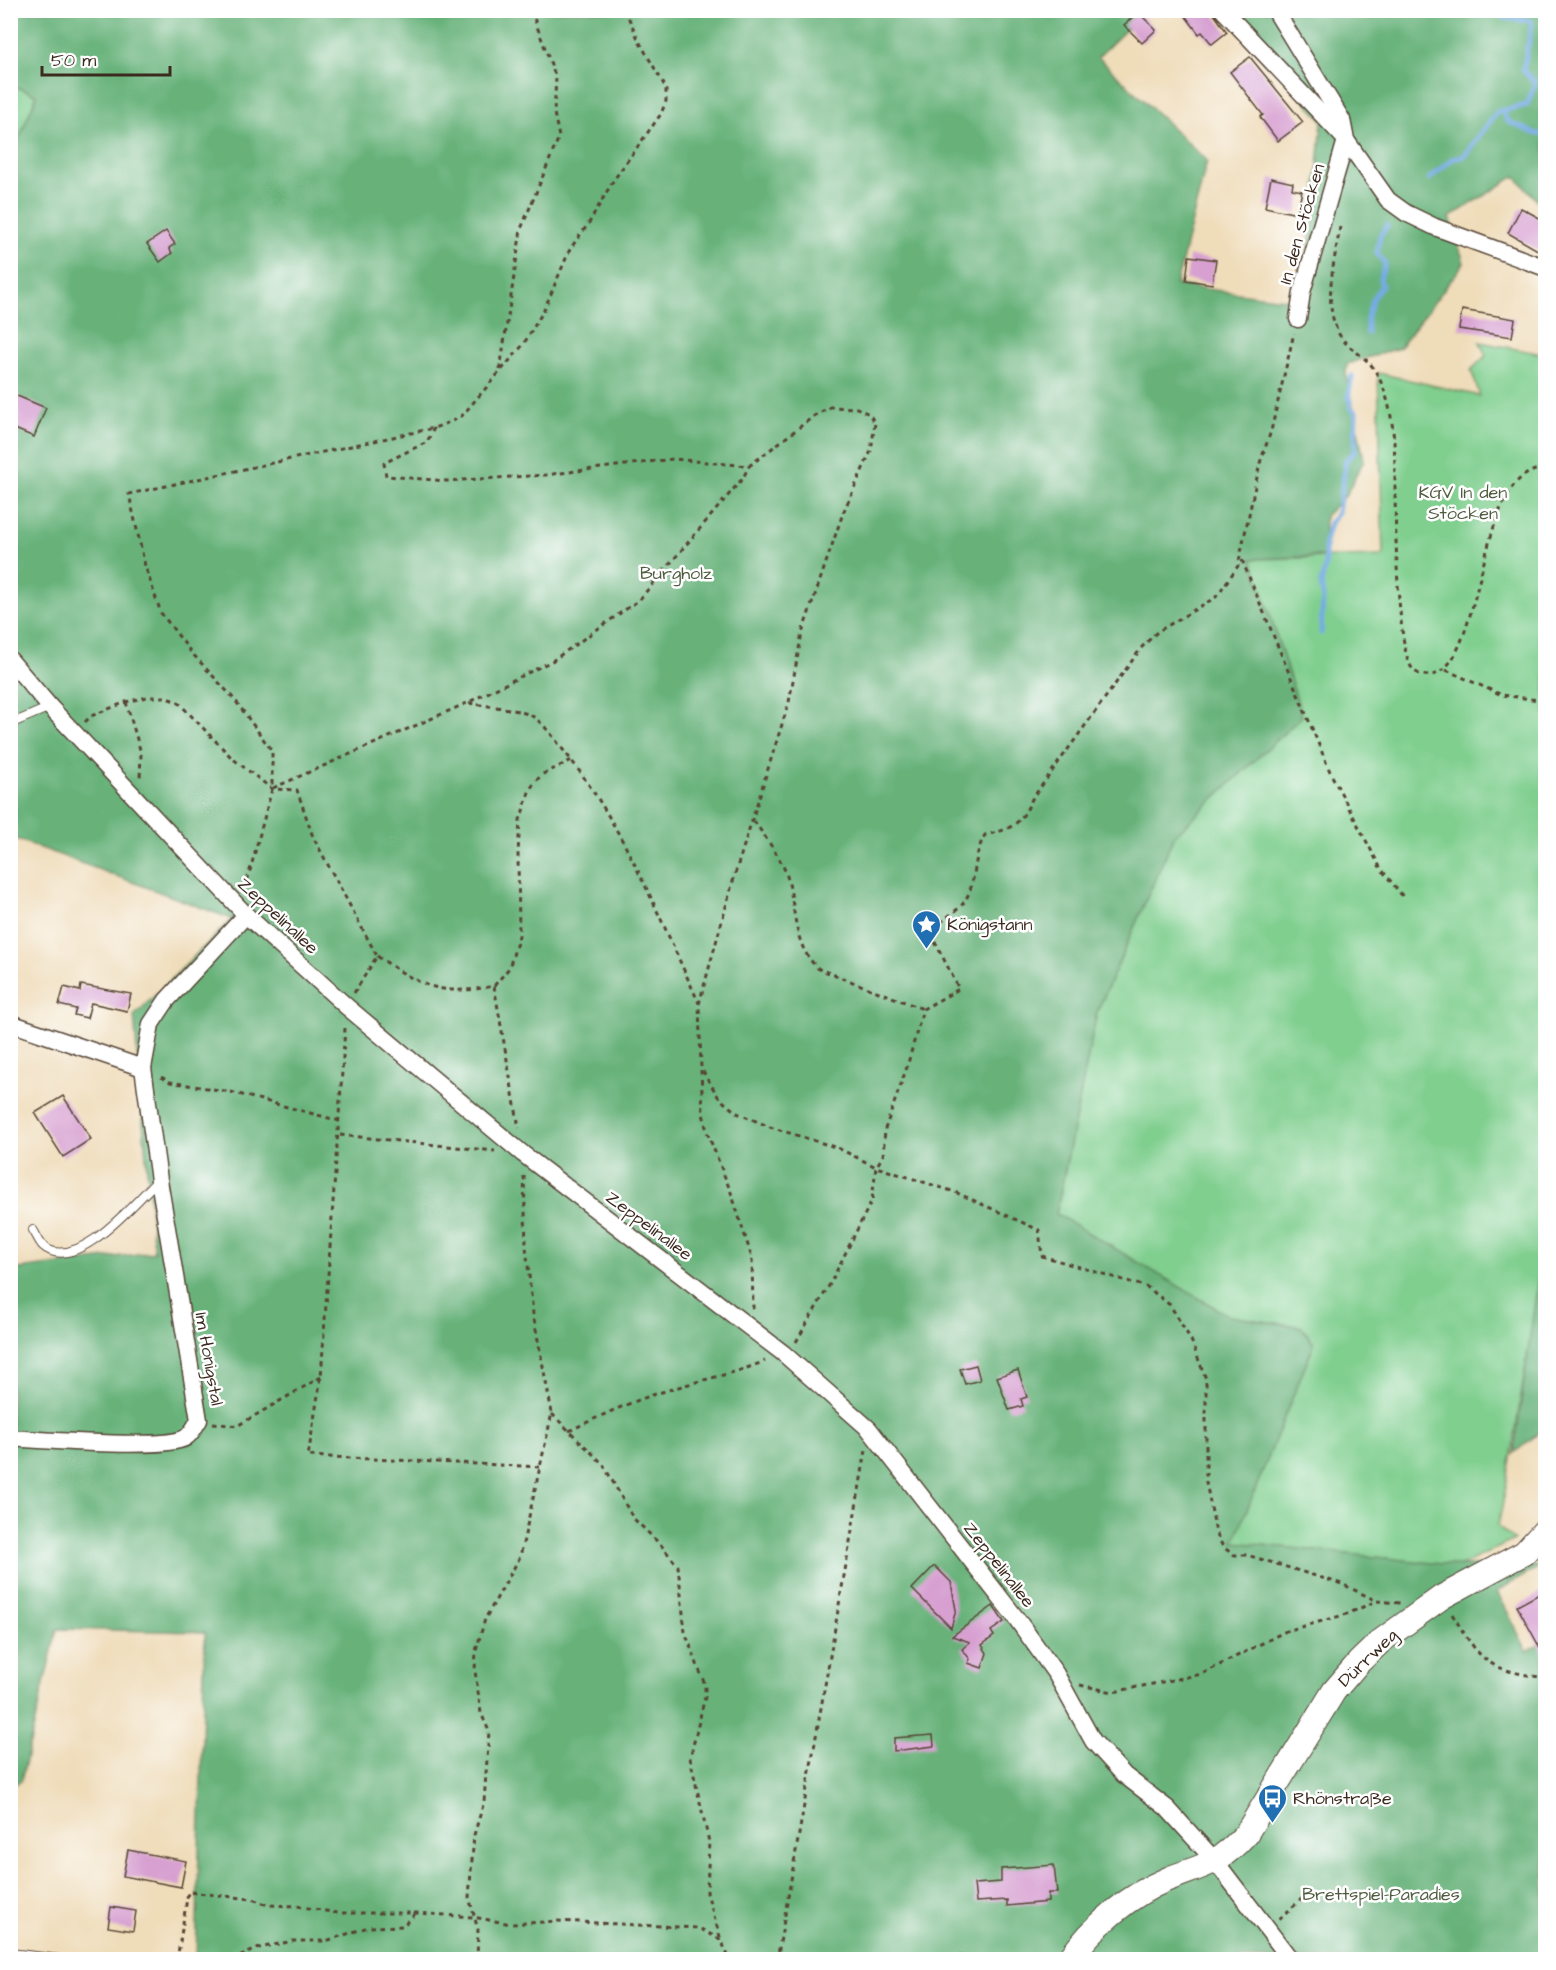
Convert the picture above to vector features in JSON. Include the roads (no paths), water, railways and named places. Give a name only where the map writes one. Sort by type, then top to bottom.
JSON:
[{"type":"street","points":[[1223,10],[1346,140],[1389,200],[1406,213],[1545,268]]},
{"type":"street","points":[[1275,10],[1342,120],[1346,140]]},
{"type":"street","name":"In den Stöcken","points":[[1298,319],[1302,292],[1346,140]]},
{"type":"street","name":"Zeppelinallee","points":[[10,660],[130,794],[246,915],[346,1006],[523,1154],[783,1353],[869,1429],[1016,1618],[1056,1674],[1093,1742],[1124,1775],[1167,1808],[1216,1862],[1267,1931],[1291,1959]]},
{"type":"street","name":"Im Honigstal","points":[[10,1438],[138,1444],[173,1442],[185,1438],[199,1420],[143,1068],[151,1024],[156,1016],[167,1000],[246,915]]},
{"type":"street","points":[[10,1023],[143,1068]]},
{"type":"street","name":"Dürrweg","points":[[1216,1862],[1246,1834],[1334,1691],[1359,1662],[1416,1615],[1442,1597],[1524,1553],[1545,1529]]},
{"type":"street","points":[[1069,1959],[1108,1916],[1136,1895],[1167,1880],[1216,1862]]},
{"type":"lane","points":[[10,724],[50,707]]},
{"type":"lane","points":[[33,1230],[43,1246],[59,1253],[84,1248],[104,1233],[159,1180]]},
{"type":"lane","points":[[10,1953],[68,1959]]},
{"type":"waterway","points":[[1429,179],[1452,159],[1464,156],[1497,112],[1527,105],[1535,83],[1523,70],[1532,25],[1530,21],[1504,18],[1497,10]]},
{"type":"waterway","points":[[1502,110],[1507,121],[1534,133],[1546,135]]},
{"type":"waterway","points":[[1367,333],[1367,317],[1374,296],[1382,286],[1380,279],[1385,264],[1377,253],[1380,236],[1387,226]]},
{"type":"waterway","points":[[1321,633],[1323,597],[1321,583],[1325,568],[1325,542],[1330,523],[1338,513],[1346,460],[1355,451],[1356,412],[1350,407],[1351,400],[1348,398],[1352,376]]},
{"type":"place","name":"Königstann","points":[[926,950]]},
{"type":"place","name":"Rhönstraße","points":[[1272,1824]]},
{"type":"park label","name":"KGV In den Stöcken","points":[[1463,502]]},
{"type":"park label","name":"Burgholz","points":[[676,573]]},
{"type":"park label","name":"Brettspiel-Paradies","points":[[1381,1894]]}]
